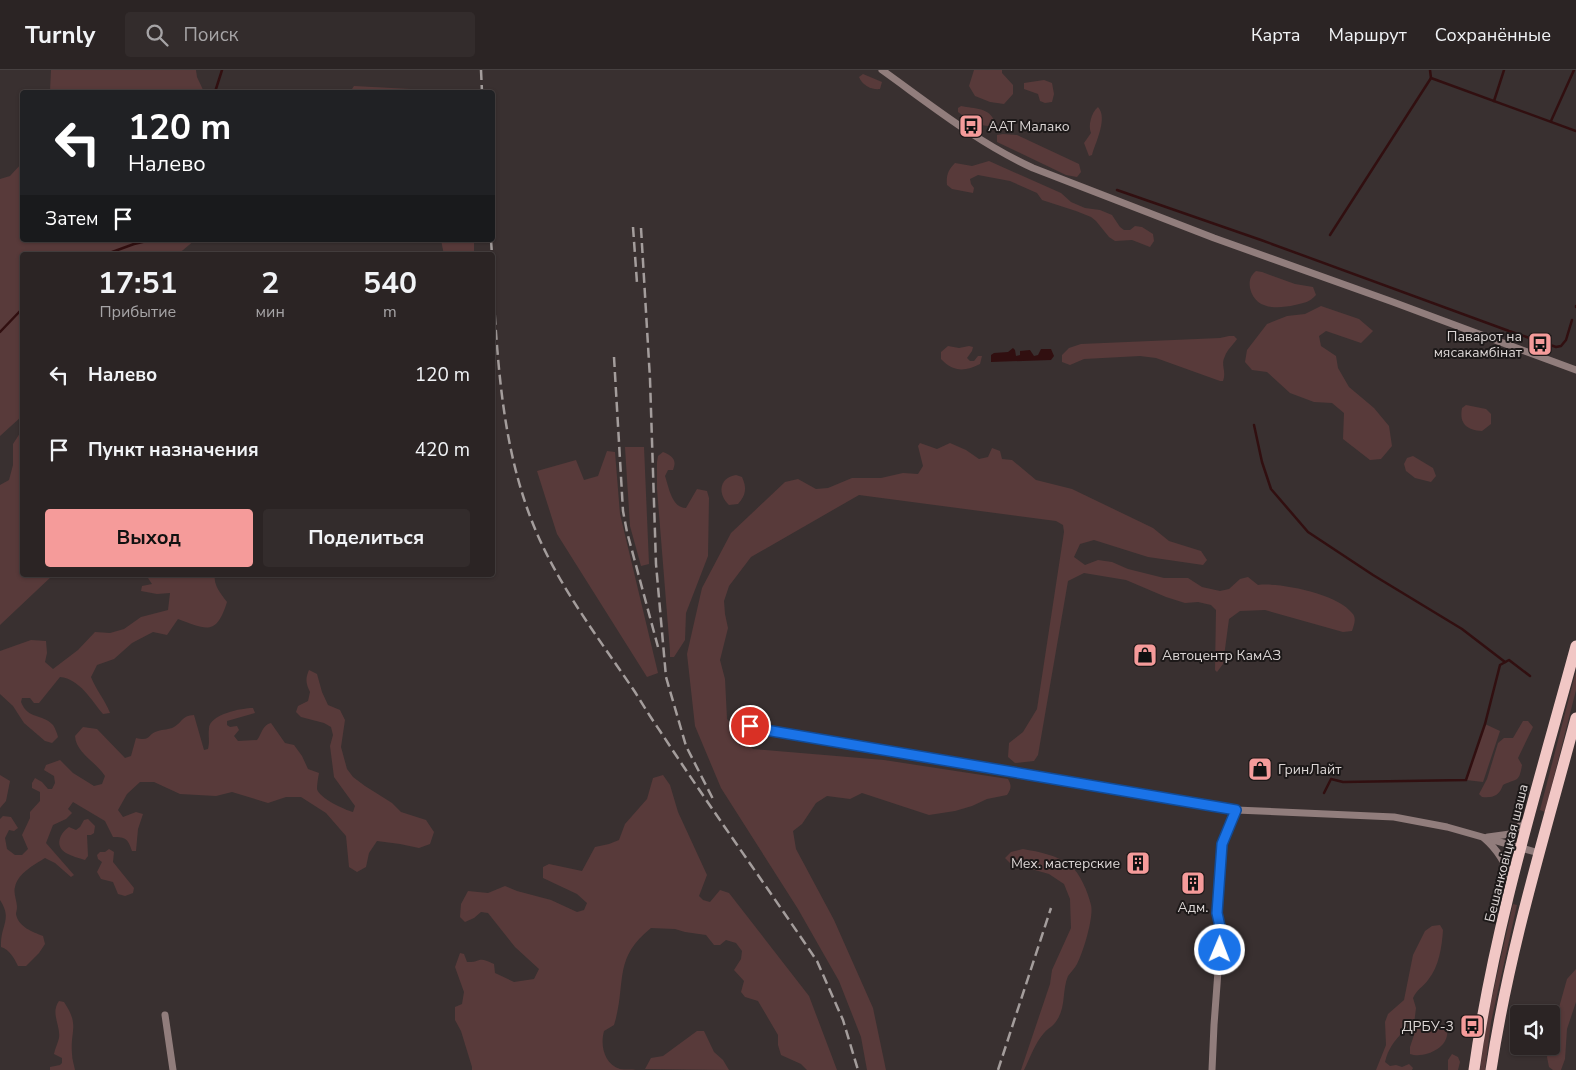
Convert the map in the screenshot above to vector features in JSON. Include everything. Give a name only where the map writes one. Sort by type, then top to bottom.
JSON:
[{"type":"main road","name":"Бешанковіцкая шаша","points":[[1474,1070],[1484,1004],[1512,885],[1576,646]]},
{"type":"main road","points":[[1491,1070],[1512,959],[1576,718]]},
{"type":"street","points":[[882,70],[957,124],[1009,157],[1033,168],[1205,235],[1576,370]]},
{"type":"street","points":[[750,726],[1236,810],[1394,817],[1447,827],[1539,853]]},
{"type":"street","points":[[1212,1070],[1221,931],[1217,913],[1222,844],[1236,810]]},
{"type":"street","points":[[1484,838],[1510,834],[1529,818]]},
{"type":"street","points":[[1484,838],[1498,851],[1508,870],[1512,885]]},
{"type":"street","points":[[165,1015],[173,1070]]},
{"type":"shaded area","points":[[51,70],[196,70],[203,90],[50,90]]},
{"type":"shaded area","points":[[974,70],[1002,70],[1002,73],[1013,85],[1013,94],[1004,104],[990,102],[975,96],[969,86]]},
{"type":"shaded area","points":[[863,74],[882,82],[880,89],[873,89],[865,85],[859,77]]},
{"type":"shaded area","points":[[1044,80],[1052,83],[1054,94],[1052,102],[1045,103],[1040,101],[1038,94],[1024,89],[1024,83]]},
{"type":"shaded area","points":[[354,86],[430,90],[351,90]]},
{"type":"shaded area","points":[[961,106],[985,111],[995,122],[993,126],[979,124],[966,118],[958,112],[958,108]]},
{"type":"shaded area","points":[[1098,107],[1101,112],[1102,123],[1092,155],[1089,156],[1084,143],[1091,133],[1091,120]]},
{"type":"shaded area","points":[[997,135],[1017,135],[1079,164],[1081,172],[1077,177],[1066,175],[997,142]]},
{"type":"shaded area","points":[[989,161],[1061,193],[1071,202],[1112,215],[1124,230],[1130,230],[1135,226],[1142,227],[1153,234],[1154,241],[1150,247],[1132,240],[1115,241],[1091,217],[1042,200],[1037,193],[1010,181],[978,175],[970,179],[974,188],[973,193],[952,189],[947,185],[948,173],[955,163],[972,166]]},
{"type":"shaded area","points":[[20,165],[20,242],[193,242],[181,252],[20,252],[20,418],[0,436],[0,179],[10,176]]},
{"type":"shaded area","points":[[441,242],[474,242],[474,252],[443,252]]},
{"type":"shaded area","points":[[1256,271],[1295,284],[1313,287],[1316,295],[1301,304],[1274,307],[1262,304],[1253,295],[1250,288],[1250,279]]},
{"type":"shaded area","points":[[1321,306],[1359,319],[1373,331],[1361,343],[1326,331],[1319,336],[1321,346],[1336,356],[1338,368],[1349,387],[1374,408],[1389,426],[1392,446],[1381,459],[1370,460],[1343,439],[1344,413],[1332,403],[1314,402],[1290,393],[1267,372],[1252,370],[1245,362],[1247,350],[1267,324],[1287,316],[1305,314]]},
{"type":"shaded area","points":[[1234,336],[1237,339],[1224,359],[1223,381],[1156,358],[1140,356],[1084,359],[1070,365],[1062,362],[1062,355],[1069,348],[1081,344],[1220,338]]},
{"type":"shaded area","points":[[948,346],[959,348],[973,347],[967,358],[970,361],[974,361],[978,356],[982,356],[980,364],[964,369],[950,366],[941,359],[941,352]]},
{"type":"shaded area","points":[[1013,348],[1016,356],[1020,355],[1020,351],[1030,350],[1034,356],[1038,355],[1041,349],[1051,349],[1054,356],[1051,360],[991,362],[991,355],[994,353],[1008,352]]},
{"type":"shaded area","points":[[1466,405],[1486,409],[1491,414],[1491,424],[1482,431],[1468,428],[1463,422],[1461,414],[1462,408]]},
{"type":"shaded area","points":[[20,433],[20,577],[51,577],[0,625],[0,485],[9,480],[13,465],[13,444]]},
{"type":"shaded area","points":[[920,443],[937,449],[950,443],[966,450],[979,459],[988,457],[992,448],[1000,451],[1002,459],[1012,460],[1036,480],[1072,489],[1153,528],[1169,541],[1201,551],[1207,560],[1203,565],[1148,557],[1094,540],[1080,544],[1074,557],[1085,565],[1098,560],[1112,562],[1128,569],[1164,578],[1188,578],[1202,587],[1220,591],[1229,589],[1240,579],[1248,577],[1258,585],[1280,585],[1308,591],[1334,600],[1345,606],[1352,613],[1355,622],[1352,631],[1343,632],[1265,610],[1240,611],[1229,619],[1223,664],[1217,672],[1215,670],[1216,610],[1211,605],[1198,602],[1185,603],[1126,580],[1084,573],[1068,581],[1038,755],[1034,761],[1015,763],[1008,757],[1009,743],[1023,732],[1037,709],[1064,532],[1063,525],[1056,521],[859,495],[751,557],[729,586],[724,601],[728,628],[720,660],[725,679],[727,719],[753,749],[884,760],[1008,779],[1010,784],[1007,795],[987,799],[955,811],[929,815],[862,793],[850,799],[827,796],[816,803],[802,824],[793,831],[796,849],[834,920],[873,1008],[886,1070],[867,1070],[861,1037],[839,981],[798,909],[721,788],[695,726],[687,654],[702,588],[731,533],[785,482],[798,479],[816,489],[828,488],[852,478],[881,478],[903,473],[918,474],[923,466],[918,446]]},
{"type":"shaded area","points":[[625,447],[644,447],[649,564],[641,566],[630,526]]},
{"type":"shaded area","points":[[607,451],[615,452],[620,514],[658,673],[647,677],[557,534],[537,471],[576,460],[584,480],[598,476]]},
{"type":"shaded area","points":[[663,452],[672,457],[674,461],[673,470],[668,470],[665,476],[677,505],[686,508],[697,489],[707,491],[709,498],[708,556],[686,613],[685,640],[674,657],[670,657],[657,489],[657,462],[658,456]]},
{"type":"shaded area","points":[[1413,456],[1433,468],[1436,476],[1431,482],[1415,478],[1406,471],[1404,464],[1407,458]]},
{"type":"shaded area","points":[[736,475],[742,477],[745,491],[743,498],[738,504],[729,505],[723,497],[722,487],[726,480]]},
{"type":"shaded area","points":[[147,577],[215,577],[216,586],[227,602],[219,621],[214,625],[203,627],[178,619],[167,635],[153,632],[132,643],[114,659],[97,665],[91,677],[110,713],[103,714],[79,686],[60,677],[39,703],[34,703],[30,698],[22,698],[21,702],[27,712],[49,721],[53,725],[58,737],[52,743],[45,741],[24,723],[13,706],[0,694],[0,651],[31,640],[46,641],[47,653],[45,662],[53,669],[78,650],[95,632],[110,633],[124,629],[141,617],[168,610],[170,593],[157,594],[141,591],[142,586],[152,584]]},
{"type":"shaded area","points":[[309,670],[317,674],[328,705],[340,710],[345,720],[341,747],[347,769],[353,777],[392,803],[401,812],[426,820],[434,832],[430,844],[419,848],[377,841],[369,853],[366,867],[357,872],[349,867],[346,836],[326,813],[301,797],[286,797],[268,803],[232,792],[216,796],[180,794],[154,782],[140,782],[127,794],[118,810],[123,817],[136,812],[143,814],[138,829],[136,851],[132,851],[126,840],[113,837],[105,821],[73,802],[68,809],[72,813],[66,819],[53,825],[46,843],[74,875],[71,877],[55,863],[45,858],[19,878],[15,889],[17,919],[26,928],[43,936],[45,944],[26,966],[18,966],[9,952],[1,947],[6,913],[0,900],[0,819],[3,816],[11,817],[18,828],[14,831],[9,830],[5,838],[7,849],[15,855],[22,855],[28,849],[22,835],[30,818],[30,812],[40,801],[40,792],[32,788],[32,783],[35,778],[48,789],[52,789],[55,783],[54,776],[44,770],[46,765],[60,760],[73,773],[94,786],[102,784],[105,776],[76,742],[75,736],[83,727],[97,729],[125,758],[131,756],[136,738],[147,738],[160,730],[172,728],[184,718],[194,715],[204,750],[208,749],[210,724],[214,719],[241,709],[253,708],[255,713],[227,721],[227,725],[230,727],[237,726],[239,730],[234,736],[238,741],[257,740],[264,728],[271,723],[285,743],[294,745],[308,769],[319,773],[317,789],[322,796],[353,812],[355,806],[334,777],[330,746],[333,735],[331,727],[324,723],[301,717],[296,712],[298,706],[308,701],[310,692],[307,679]]},
{"type":"shaded area","points":[[1576,671],[1576,690],[1545,812],[1540,810]]},
{"type":"shaded area","points":[[1523,721],[1528,721],[1533,727],[1518,758],[1522,765],[1520,775],[1516,780],[1503,785],[1500,792],[1495,796],[1482,797],[1479,794],[1487,779],[1498,743],[1504,738],[1513,738]]},
{"type":"shaded area","points":[[1485,724],[1500,731],[1483,782],[1466,780]]},
{"type":"shaded area","points":[[0,775],[10,781],[6,801],[0,808]]},
{"type":"shaded area","points":[[663,775],[670,785],[678,812],[707,875],[699,896],[703,900],[710,902],[720,890],[729,893],[809,996],[837,1070],[807,1070],[801,1064],[781,1055],[778,1035],[758,1001],[745,997],[741,992],[744,981],[734,970],[741,959],[742,951],[736,943],[726,940],[720,945],[714,945],[706,935],[675,929],[651,928],[639,939],[626,961],[614,1025],[604,1031],[603,1036],[604,1053],[610,1063],[620,1069],[636,1070],[472,1070],[461,1031],[455,1020],[455,1007],[462,1004],[464,992],[455,967],[460,953],[464,954],[467,962],[481,960],[494,964],[495,973],[514,982],[534,979],[539,969],[515,947],[488,913],[481,912],[465,922],[460,917],[461,904],[468,891],[488,893],[505,886],[551,900],[577,912],[584,910],[587,903],[577,894],[543,878],[543,867],[549,864],[582,871],[595,847],[619,840],[625,824],[647,799],[653,778]]},
{"type":"shaded area","points":[[88,819],[95,826],[94,833],[87,835],[88,856],[85,860],[66,853],[62,850],[59,843],[61,836],[69,827],[76,830],[84,820]]},
{"type":"shaded area","points":[[109,849],[114,852],[113,862],[134,888],[133,893],[125,896],[118,894],[113,882],[101,879],[97,872],[102,862],[98,859],[97,855]]},
{"type":"shaded area","points":[[1023,849],[1053,856],[1070,865],[1083,883],[1092,911],[1082,952],[1066,981],[1060,1015],[1041,1037],[1024,1070],[1021,1070],[1050,984],[1052,970],[1071,928],[1070,899],[1064,884],[1049,874],[1010,863],[1005,858],[1011,852]]},
{"type":"shaded area","points":[[1513,904],[1517,905],[1491,1022],[1485,1070],[1480,1070],[1486,1024]]},
{"type":"shaded area","points":[[1440,925],[1443,930],[1437,963],[1432,975],[1416,992],[1413,998],[1416,1008],[1414,1024],[1417,1028],[1421,1029],[1447,1030],[1447,1036],[1435,1051],[1416,1055],[1410,1054],[1414,1035],[1411,1031],[1403,1032],[1392,1046],[1385,1062],[1390,1066],[1402,1067],[1409,1064],[1413,1068],[1412,1070],[1376,1070],[1386,1045],[1385,1022],[1388,1014],[1404,1000],[1413,955],[1425,931],[1432,926]]},
{"type":"shaded area","points":[[1576,969],[1576,1002],[1567,1029],[1565,1059],[1561,1070],[1553,1070],[1549,1067],[1547,1057],[1547,1055],[1560,1055],[1560,1005],[1567,979]]},
{"type":"shaded area","points":[[59,1001],[64,1002],[72,1017],[72,1056],[75,1070],[50,1070],[50,1067],[62,1063],[62,1058],[54,1054],[59,1038],[55,1010]]},
{"type":"shaded area","points":[[697,1031],[704,1031],[714,1052],[723,1060],[729,1070],[645,1069],[651,1058],[663,1056]]},
{"type":"shaded area","points":[[1452,1054],[1458,1057],[1460,1062],[1458,1070],[1448,1070],[1448,1060]]},
{"type":"waterway","points":[[216,90],[222,70]]},
{"type":"waterway","points":[[1430,70],[1431,78],[1576,131]]},
{"type":"waterway","points":[[1494,101],[1504,70]]},
{"type":"waterway","points":[[1551,121],[1574,70]]},
{"type":"waterway","points":[[1330,235],[1431,78]]},
{"type":"waterway","points":[[1117,190],[1556,347],[1561,346],[1566,340],[1572,320]]},
{"type":"waterway","points":[[112,252],[142,242]]},
{"type":"waterway","points":[[0,332],[20,311]]},
{"type":"waterway","points":[[1254,425],[1262,462],[1271,489],[1308,532],[1373,575],[1462,629],[1505,662]]},
{"type":"waterway","points":[[1324,793],[1331,779],[1343,782],[1466,780],[1485,724],[1500,665],[1509,660],[1530,676]]},
{"type":"railway","points":[[481,70],[482,90]]},
{"type":"railway","points":[[633,227],[637,283]]},
{"type":"railway","points":[[641,228],[650,379],[656,564],[666,677],[686,746],[713,799]]},
{"type":"railway","points":[[491,242],[492,252]]},
{"type":"railway","points":[[495,314],[501,388],[510,445],[525,502],[546,553],[588,624],[817,961],[843,1020],[858,1070]]},
{"type":"railway","points":[[614,357],[623,511],[658,647]]},
{"type":"railway","points":[[998,1070],[1051,908]]},
{"type":"place","name":"ААТ Малако","points":[[971,126]]},
{"type":"place","name":"Паварот на мясакамбінат","points":[[1540,344]]},
{"type":"place","name":"Автоцентр КамАЗ","points":[[1145,655]]},
{"type":"place","name":"ГринЛайт","points":[[1260,769]]},
{"type":"place","name":"Мех. мастерские","points":[[1138,863]]},
{"type":"place","name":"Адм.","points":[[1193,883]]},
{"type":"place","name":"ДРБУ-3","points":[[1472,1026]]},
{"type":"route","points":[[750,726],[1236,810],[1222,844],[1217,913],[1221,931],[1220,950]]}]
